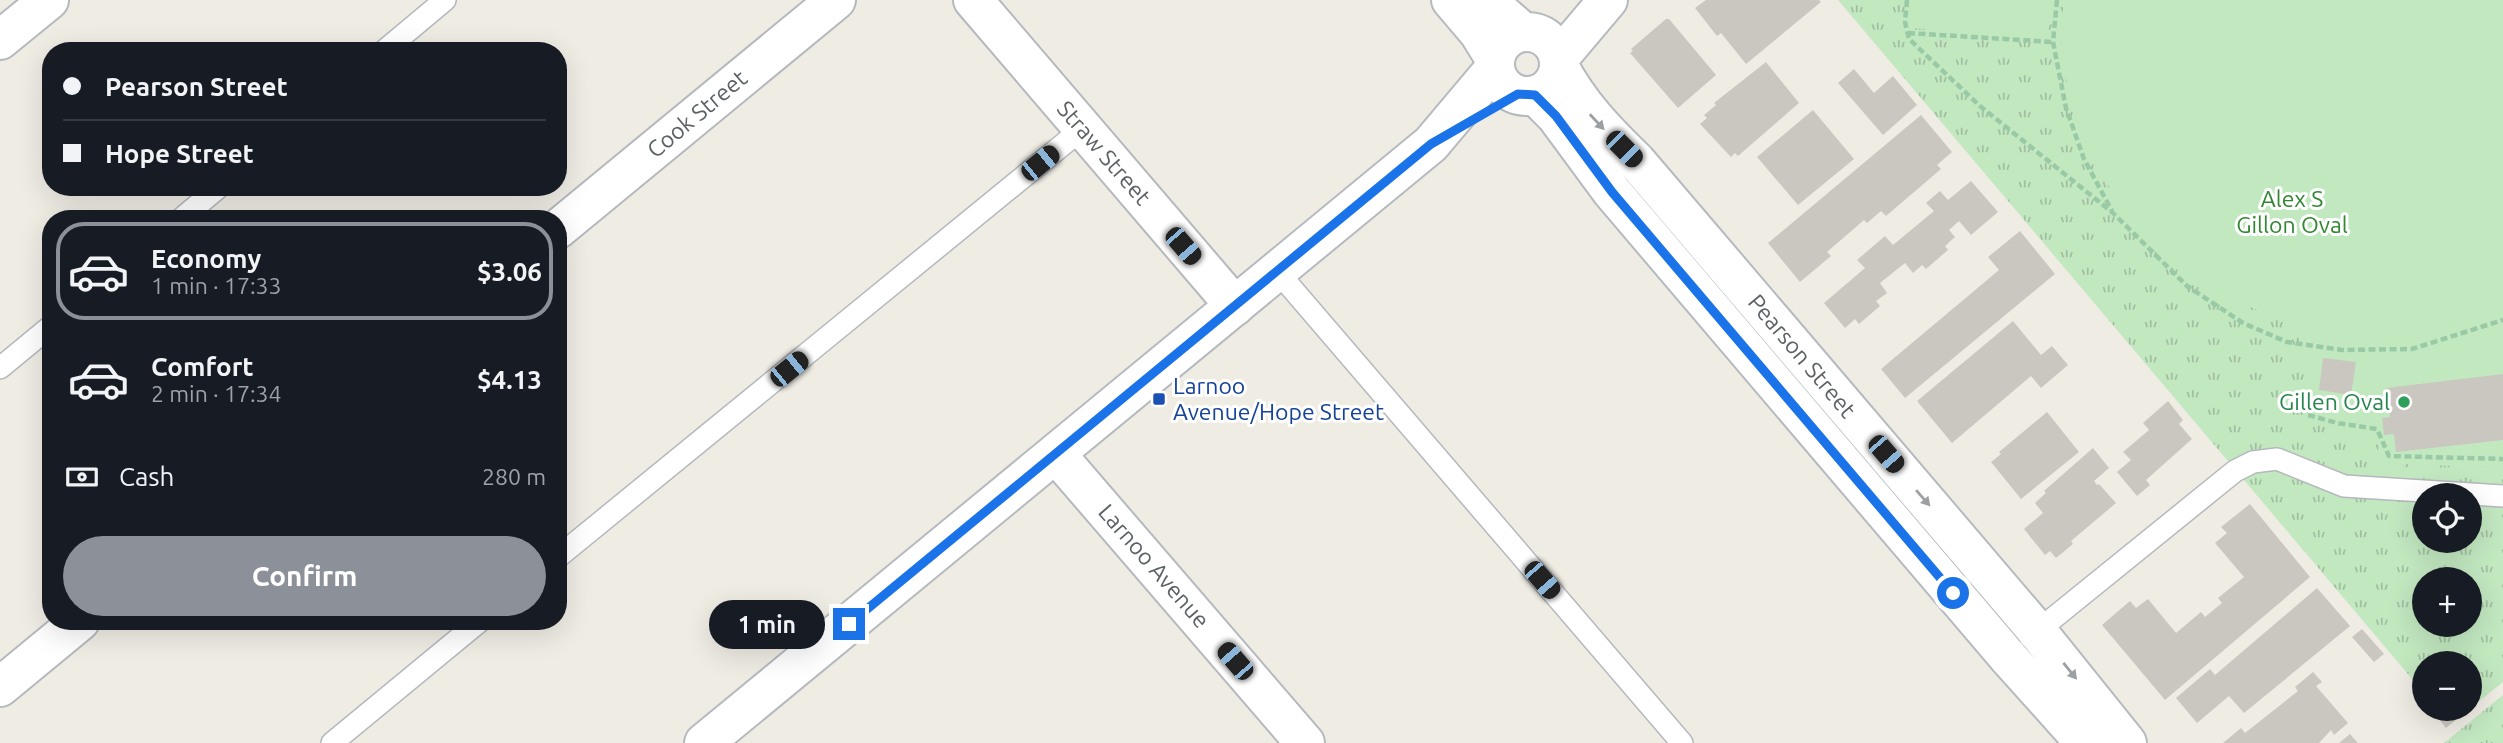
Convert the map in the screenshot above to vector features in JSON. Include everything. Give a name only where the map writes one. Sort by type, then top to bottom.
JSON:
[{"type":"street","points":[[0,40],[49,0]]},
{"type":"street","name":"Cook Street","points":[[567,222],[836,0]]},
{"type":"street","name":"Straw Street","points":[[973,0],[1235,306]]},
{"type":"street","name":"Pearson Street","points":[[1451,0],[1479,33],[1511,79],[1563,123],[1612,192],[2007,656],[2085,743]]},
{"type":"street","name":"Pearson Street","points":[[1486,0],[1545,48],[1591,116],[1636,161],[2037,631],[2127,743]]},
{"type":"street","points":[[1545,48],[1601,0]]},
{"type":"street","points":[[1511,79],[1499,49],[1505,41],[1545,48],[1608,0]]},
{"type":"street","points":[[705,743],[1511,79],[1551,84],[1557,76],[1545,48]]},
{"type":"street","name":"Larnoo Avenue","points":[[1056,454],[1306,743]]},
{"type":"street","points":[[0,687],[69,630]]},
{"type":"lane","points":[[395,42],[445,0]]},
{"type":"lane","points":[[567,550],[1082,129]]},
{"type":"lane","points":[[192,210],[208,196]]},
{"type":"lane","points":[[1277,271],[1682,743]]},
{"type":"lane","points":[[0,368],[42,333]]},
{"type":"lane","points":[[2007,656],[2235,471],[2253,462],[2277,459],[2343,486],[2503,496]]},
{"type":"lane","points":[[331,743],[469,630]]},
{"type":"path","points":[[1907,0],[1905,22],[1909,39],[1980,106],[2113,214],[2187,286],[2243,323],[2287,342],[2342,350],[2412,349],[2503,320]]},
{"type":"path","points":[[2057,0],[2053,42],[2070,121],[2084,159],[2113,214]]},
{"type":"path","points":[[1908,33],[2053,42]]},
{"type":"path","points":[[2308,415],[2337,424],[2377,429],[2389,456],[2503,459]]},
{"type":"green space","name":"Alex S Gillon Oval","points":[[1838,0],[2503,0],[2503,682],[2482,699],[2482,651],[2412,651],[2412,679]]},
{"type":"green space","points":[[1915,0],[2051,0],[2048,36],[1912,28]]},
{"type":"green space","points":[[2064,0],[2503,0],[2503,468],[2404,464],[2399,474],[2375,472],[2379,443],[2305,422],[2306,383],[2300,339],[2303,318],[2250,307],[2204,281],[2158,246],[2138,225],[2105,180],[2080,128],[2067,85],[2061,45]]},
{"type":"green space","points":[[2503,695],[2503,743],[2444,743],[2471,721],[2482,721],[2482,712]]},
{"type":"building","points":[[1706,0],[1821,2],[1746,64],[1721,33],[1717,36],[1695,8]]},
{"type":"building","points":[[1669,19],[1716,75],[1678,108],[1630,53],[1633,51],[1631,49]]},
{"type":"building","points":[[1766,62],[1799,103],[1738,156],[1735,153],[1731,157],[1700,124],[1707,118],[1704,115],[1716,105],[1714,103]]},
{"type":"building","points":[[1854,69],[1874,93],[1893,76],[1917,105],[1883,135],[1838,83]]},
{"type":"building","points":[[1813,110],[1854,159],[1798,205],[1757,157]]},
{"type":"building","points":[[1921,115],[1952,152],[1937,165],[1941,169],[1886,216],[1881,211],[1867,223],[1864,220],[1827,252],[1831,256],[1800,282],[1768,243]]},
{"type":"building","points":[[1971,181],[1998,212],[1971,235],[1959,221],[1949,230],[1955,237],[1945,246],[1948,250],[1926,269],[1922,265],[1913,273],[1905,263],[1880,283],[1887,293],[1876,301],[1880,306],[1859,324],[1855,319],[1845,328],[1824,303],[1865,268],[1857,260],[1885,236],[1893,245],[1934,211],[1926,203],[1940,191],[1948,200]]},
{"type":"building","points":[[2020,231],[2055,274],[1905,398],[1881,369],[1999,270],[1988,257]]},
{"type":"building","points":[[2013,321],[2041,355],[2052,346],[2068,365],[2041,388],[2031,376],[1952,443],[1917,401]]},
{"type":"building","points":[[2323,358],[2356,362],[2351,395],[2319,390]]},
{"type":"building","points":[[2503,374],[2503,440],[2396,452],[2394,434],[2384,435],[2382,418],[2390,417],[2386,388]]},
{"type":"building","points":[[2168,401],[2183,420],[2179,424],[2192,439],[2146,480],[2150,485],[2137,496],[2117,472],[2131,460],[2123,452],[2149,430],[2143,423]]},
{"type":"building","points":[[2047,412],[2079,452],[2021,499],[1991,462],[2001,454],[1999,452]]},
{"type":"building","points":[[2093,448],[2109,468],[2094,481],[2116,503],[2071,541],[2073,544],[2056,558],[2050,551],[2045,555],[2024,529],[2043,513],[2035,503],[2046,493],[2044,491]]},
{"type":"building","points":[[2250,504],[2310,577],[2165,700],[2102,625],[2130,601],[2136,608],[2148,599],[2176,633],[2201,612],[2205,617],[2222,603],[2218,598],[2244,577],[2215,543],[2227,533],[2221,527]]},
{"type":"building","points":[[2317,588],[2350,626],[2244,713],[2229,696],[2197,723],[2176,698],[2210,669],[2215,675]]},
{"type":"building","points":[[2362,629],[2384,654],[2374,662],[2352,637]]},
{"type":"building","points":[[2313,672],[2322,682],[2316,686],[2348,723],[2334,735],[2331,730],[2319,743],[2223,743],[2241,728],[2245,733],[2298,691],[2295,687]]},
{"type":"building","points":[[2440,721],[2454,721],[2446,728]]},
{"type":"building","points":[[2350,734],[2358,743],[2339,743]]},
{"type":"place","name":"Larnoo Avenue/Hope Street","points":[[1159,399]]},
{"type":"place","name":"Gillen Oval","points":[[2404,402]]},
{"type":"route","points":[[849,624],[1431,144],[1518,94],[1535,95],[1556,116],[1612,192],[1953,593]]}]
